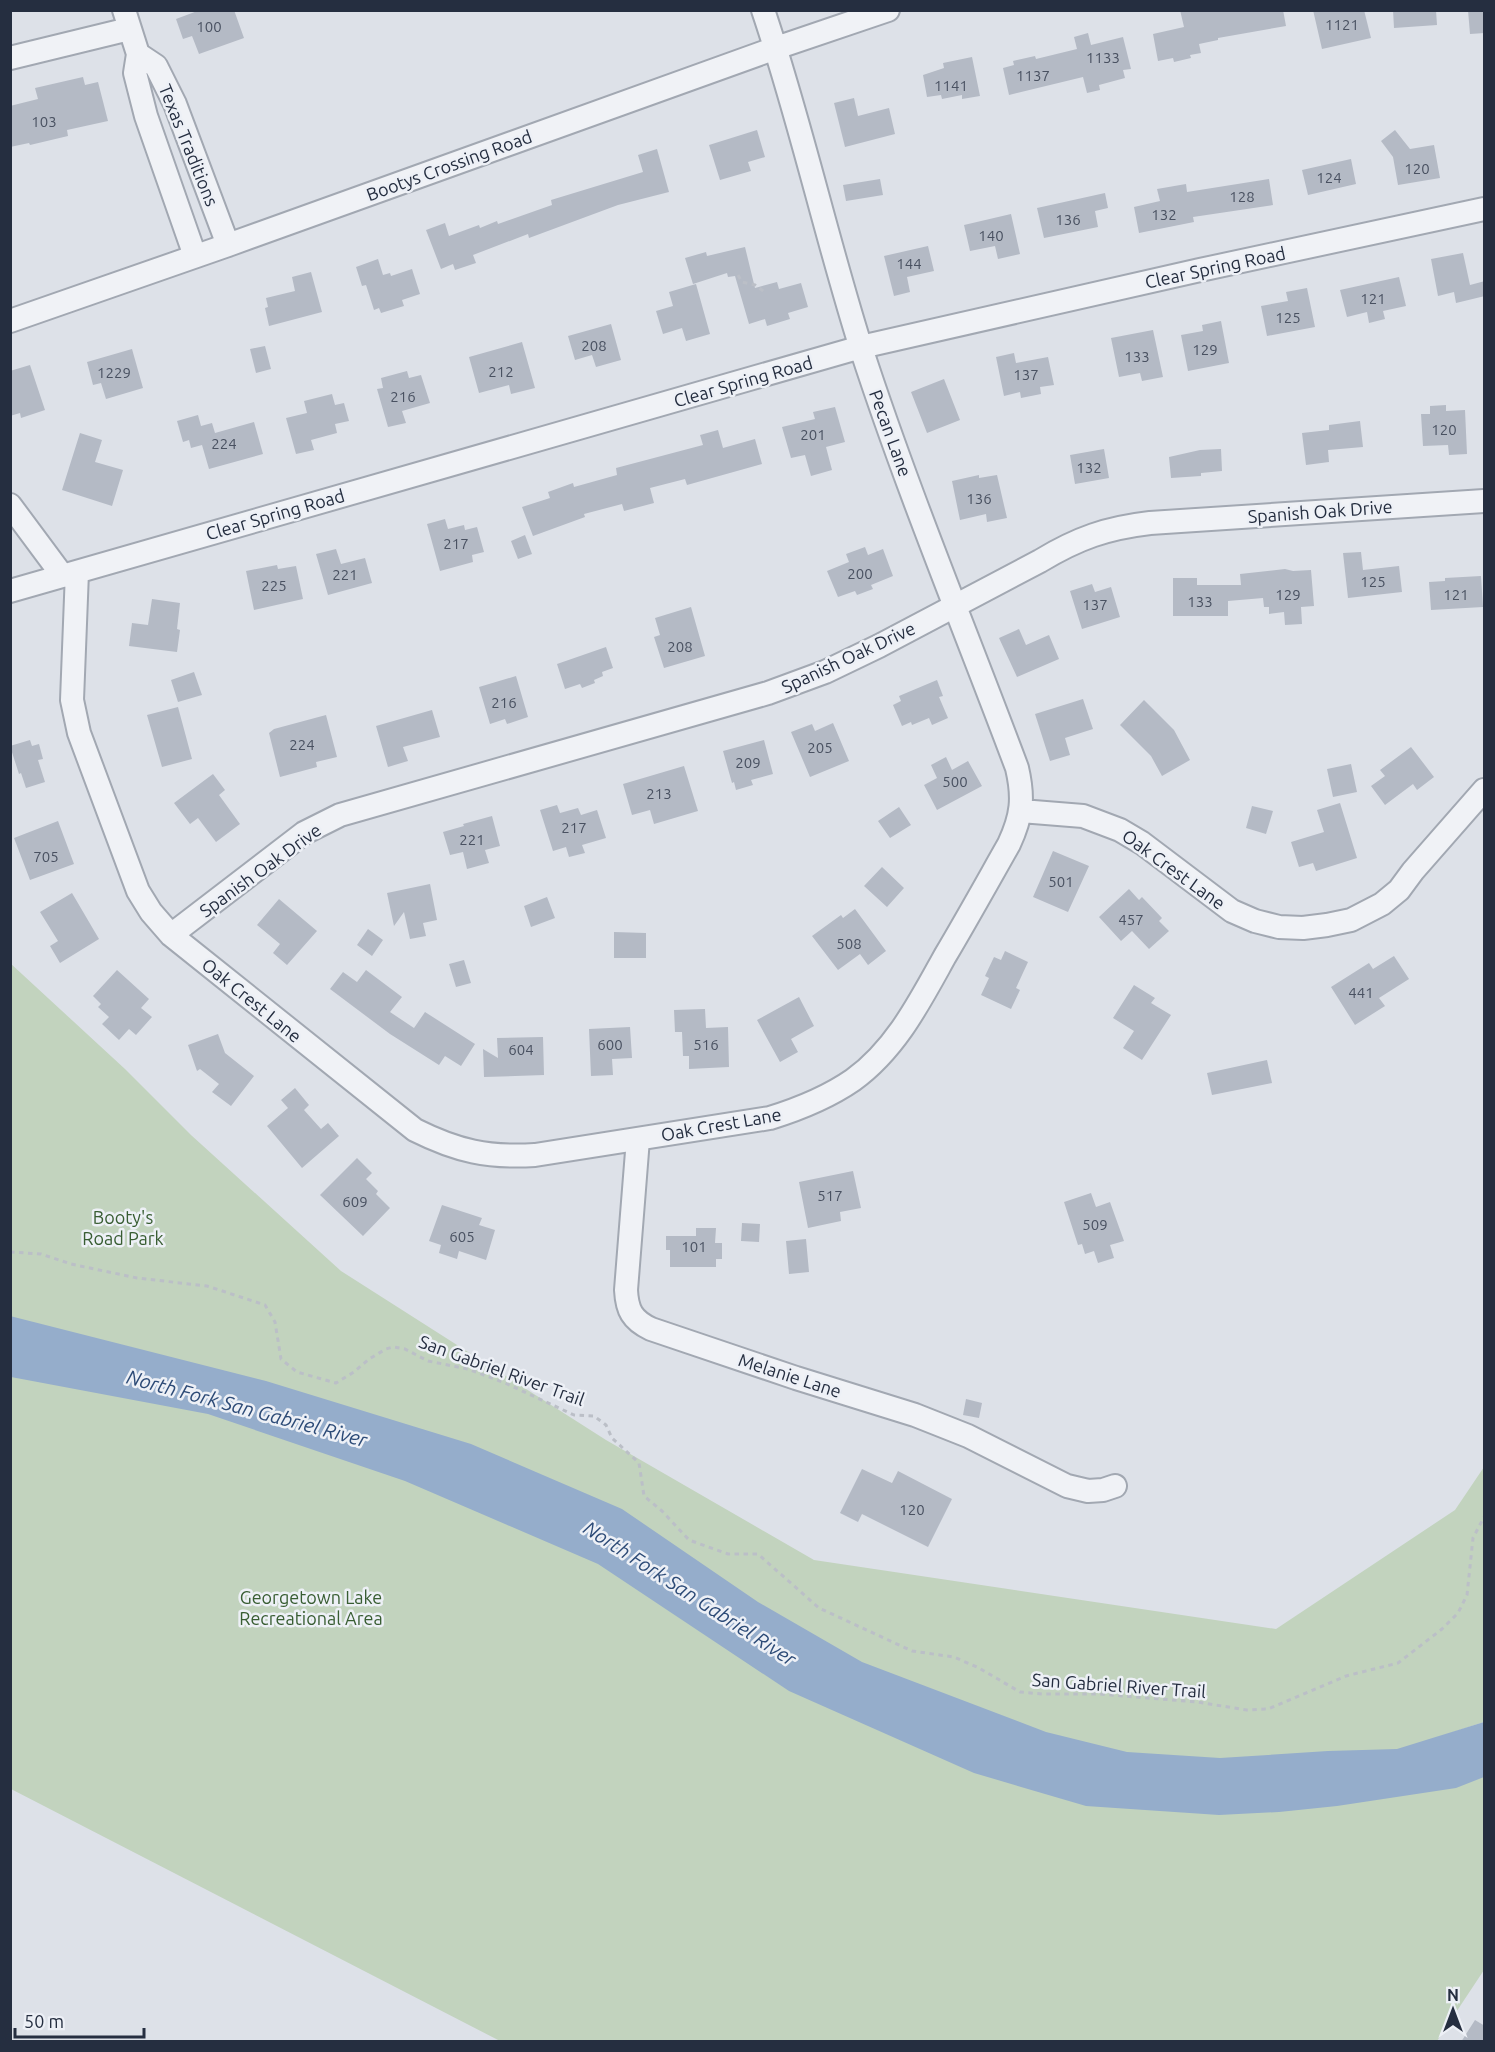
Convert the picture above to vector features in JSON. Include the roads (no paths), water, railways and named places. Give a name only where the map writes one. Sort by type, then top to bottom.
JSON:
[{"type":"street","name":"Pecan Lane","points":[[763,10],[776,48],[820,210],[861,347],[888,426],[1017,768],[1021,787],[1021,811]]},
{"type":"street","name":"Bootys Crossing Road","points":[[10,321],[888,10]]},
{"type":"street","name":"Texas Traditions","points":[[127,20],[138,54],[135,73],[146,116],[195,256]]},
{"type":"street","points":[[10,58],[127,20]]},
{"type":"street","name":"Texas Traditions","points":[[138,54],[156,66],[175,104],[228,245]]},
{"type":"street","name":"Clear Spring Road","points":[[10,591],[861,347],[1200,270],[1485,209]]},
{"type":"street","name":"Spanish Oak Drive","points":[[171,935],[304,833],[340,815],[768,693],[825,672],[956,606],[1065,546],[1106,530],[1150,522],[1485,501]]},
{"type":"street","points":[[10,505],[69,574]]},
{"type":"street","name":"Oak Crest Lane","points":[[69,574],[72,700],[79,733],[138,891],[151,912],[171,935],[404,1122],[440,1142],[466,1151],[507,1157],[535,1155],[770,1118],[827,1096],[854,1079],[877,1059],[907,1023],[1009,844],[1021,811],[1083,816],[1120,830],[1142,843],[1232,911],[1279,927],[1303,928],[1328,926],[1351,920],[1382,904],[1399,890],[1485,790]]},
{"type":"street","name":"Melanie Lane","points":[[638,1138],[626,1290],[630,1313],[639,1322],[651,1329],[754,1364],[915,1415],[968,1436],[1068,1486],[1088,1491],[1103,1490],[1115,1485]]},
{"type":"water","name":"North Fork San Gabriel River","points":[[10,1316],[266,1381],[471,1444],[622,1509],[758,1602],[862,1662],[1046,1732],[1127,1752],[1220,1758],[1397,1749],[1484,1722],[1484,1777],[1456,1788],[1337,1806],[1219,1815],[1086,1806],[974,1773],[789,1691],[598,1564],[405,1481],[208,1414],[11,1377]]},
{"type":"park label","name":"Booty's Road Park","points":[[123,1227]]},
{"type":"park label","name":"Georgetown Lake Recreational Area","points":[[311,1607]]}]
